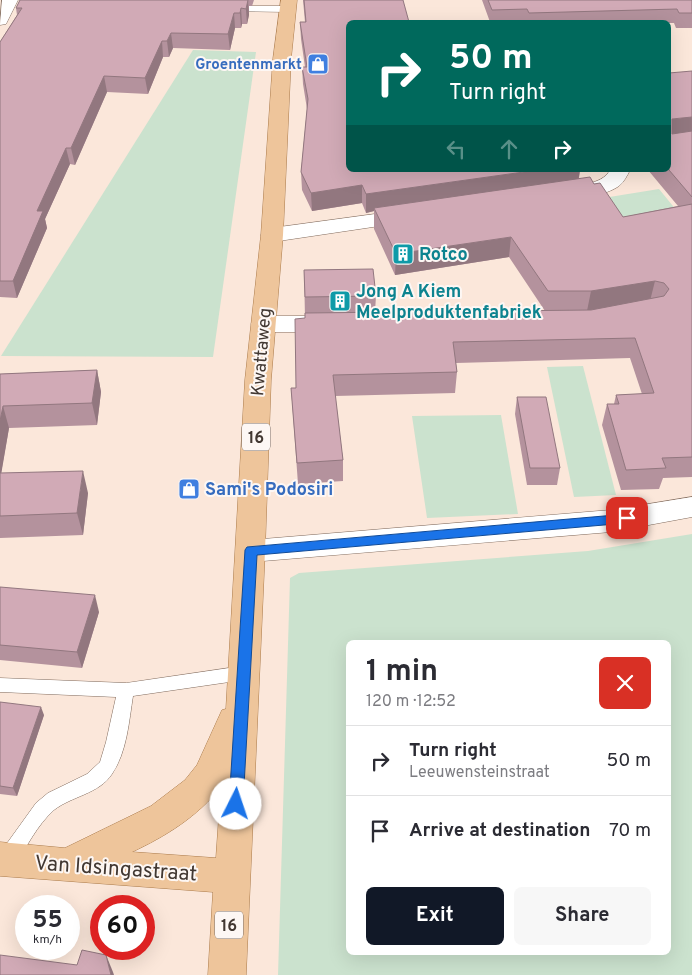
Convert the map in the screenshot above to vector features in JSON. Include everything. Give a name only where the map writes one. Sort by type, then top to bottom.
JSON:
[{"type":"main road","name":"Kwattaweg","points":[[226,975],[251,550],[258,380],[272,235],[282,59],[288,5]]},
{"type":"main road","points":[[67,865],[151,823],[186,801],[208,778],[218,760],[243,684]]},
{"type":"main road","name":"Van Idsingastraat","points":[[3,859],[232,876]]},
{"type":"street","points":[[0,20],[10,0]]},
{"type":"street","points":[[546,195],[604,186],[619,172]]},
{"type":"street","points":[[272,235],[429,212]]},
{"type":"street","points":[[263,324],[354,324]]},
{"type":"street","points":[[251,550],[610,521],[692,506]]},
{"type":"lane","points":[[218,9],[288,5]]},
{"type":"lane","points":[[0,685],[126,690],[243,684]]},
{"type":"lane","points":[[3,859],[43,809],[54,800],[94,779],[107,765],[126,690]]},
{"type":"green space","points":[[193,50],[256,52],[213,357],[1,356]]},
{"type":"green space","points":[[659,189],[686,222],[623,232],[597,199]]},
{"type":"green space","points":[[583,366],[616,495],[574,497],[547,367]]},
{"type":"green space","points":[[501,415],[518,514],[427,518],[412,416]]},
{"type":"green space","points":[[692,534],[692,975],[278,975],[290,578],[299,573],[588,551]]},
{"type":"building","points":[[20,0],[248,0],[246,9],[241,8],[240,13],[234,13],[228,34],[171,33],[167,41],[162,41],[145,78],[104,76],[71,148],[66,148],[37,211],[43,211],[13,281],[0,281],[0,42],[22,8],[16,8]]},
{"type":"building","points":[[304,0],[403,0],[408,20],[346,20],[346,172],[524,172],[366,194],[362,185],[311,193],[301,172],[308,99],[302,67],[307,67],[300,22],[306,22]]},
{"type":"building","points":[[488,0],[692,0],[692,13],[679,13],[677,9],[529,13],[527,9],[492,10]]},
{"type":"building","points":[[692,71],[692,117],[672,119],[672,134],[692,131],[692,197],[671,172],[671,73]]},
{"type":"building","points":[[590,177],[594,184],[600,183],[623,217],[692,204],[692,457],[662,458],[666,468],[626,470],[607,404],[619,404],[616,395],[654,393],[635,338],[453,342],[457,372],[333,375],[343,460],[297,463],[291,388],[296,388],[295,319],[305,318],[305,313],[591,310],[664,296],[669,289],[664,283],[655,281],[591,291],[548,291],[511,237],[396,254],[374,208]]},
{"type":"building","points":[[373,269],[376,296],[305,297],[304,270]]},
{"type":"building","points":[[97,370],[92,403],[3,406],[0,421],[0,374]]},
{"type":"building","points":[[517,397],[546,397],[560,468],[530,468]]},
{"type":"building","points":[[83,471],[77,513],[0,516],[0,473]]},
{"type":"building","points":[[0,587],[95,595],[77,652],[0,645]]},
{"type":"building","points":[[0,702],[41,707],[13,788],[0,786]]},
{"type":"building","points":[[82,950],[90,952],[90,960],[107,960],[111,975],[0,975],[0,955],[15,957],[15,960],[38,960],[77,965]]},
{"type":"place","name":"Groentenmarkt","points":[[318,64]]},
{"type":"place","name":"Rotco","points":[[403,254]]},
{"type":"place","name":"Jong A Kiem Meelproduktenfabriek","points":[[340,301]]},
{"type":"place","name":"Sami's Podosiri","points":[[189,489]]},
{"type":"route","points":[[236,804],[251,550],[610,521],[627,518]]}]
